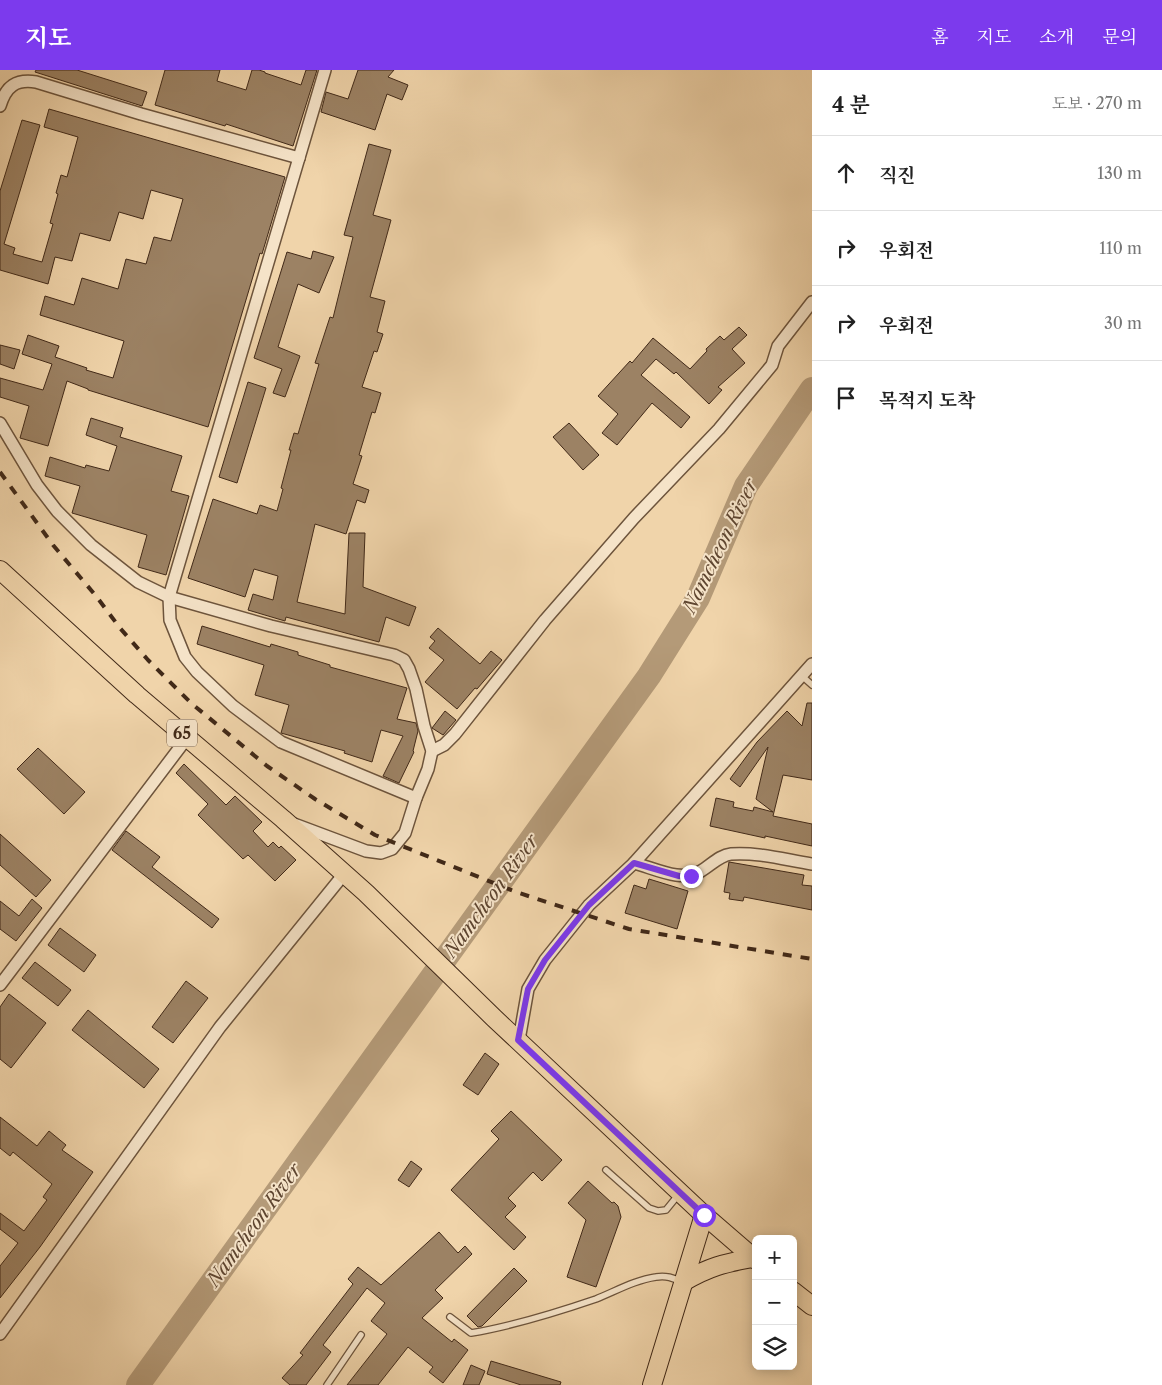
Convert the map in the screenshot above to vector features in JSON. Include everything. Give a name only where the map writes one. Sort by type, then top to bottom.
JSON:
[{"type":"main road","name":"65","points":[[0,570],[130,688],[366,893],[494,1018],[704,1215],[752,1256]]},
{"type":"main road","points":[[652,1385],[704,1215]]},
{"type":"main road","points":[[683,1282],[705,1269],[723,1263],[752,1259]]},
{"type":"main road","points":[[797,1294],[812,1306]]},
{"type":"street","points":[[325,70],[169,597],[170,620],[184,657],[197,672],[233,706],[281,742],[416,798]]},
{"type":"street","points":[[0,106],[13,84],[24,80],[36,82],[141,114],[299,158]]},
{"type":"street","points":[[432,751],[444,745],[455,734],[545,620],[634,518],[719,429],[772,365],[778,346],[812,302]]},
{"type":"street","points":[[0,423],[37,485],[73,528],[91,546],[138,582],[169,597],[271,626],[394,655],[404,660],[416,688],[424,726],[432,751],[428,769],[405,833],[392,849],[381,853],[366,851],[283,819]]},
{"type":"street","points":[[518,1040],[528,989],[545,960],[589,905],[634,863],[812,664]]},
{"type":"street","points":[[0,986],[187,738]]},
{"type":"street","points":[[634,863],[679,876],[691,876],[729,854],[752,855],[812,864]]},
{"type":"street","points":[[0,1334],[220,1026],[344,874]]},
{"type":"lane","points":[[802,676],[812,685]]},
{"type":"lane","points":[[606,1170],[649,1208],[658,1211],[666,1210],[680,1192]]},
{"type":"lane","points":[[450,1317],[470,1333],[496,1329],[537,1317],[595,1299],[641,1280],[668,1276],[683,1282]]},
{"type":"lane","points":[[327,1385],[361,1335]]},
{"type":"building","points":[[36,70],[77,70],[147,92],[142,106],[35,72]]},
{"type":"building","points":[[165,70],[220,70],[217,81],[246,90],[252,70],[259,70],[301,85],[306,70],[317,70],[293,146],[226,124],[225,126],[155,105]]},
{"type":"building","points":[[358,70],[394,70],[388,77],[408,85],[402,100],[387,94],[375,130],[321,112],[326,92],[348,99]]},
{"type":"building","points":[[49,109],[285,177],[262,254],[260,253],[208,427],[88,390],[67,381],[48,446],[20,438],[29,406],[0,397],[0,378],[43,390],[52,364],[22,354],[28,335],[59,346],[55,357],[87,368],[86,370],[113,378],[124,341],[40,315],[45,296],[74,305],[82,278],[118,289],[126,259],[146,264],[154,237],[171,241],[183,199],[151,190],[143,219],[119,212],[110,241],[80,233],[72,261],[55,257],[48,284],[0,270],[0,191],[22,120],[40,125],[4,244],[15,248],[13,254],[42,262],[53,224],[50,223],[61,175],[67,177],[78,137],[44,127]]},
{"type":"building","points":[[369,144],[391,150],[373,215],[391,220],[370,297],[385,301],[377,332],[383,334],[377,352],[374,351],[362,387],[381,393],[375,413],[372,412],[359,455],[362,456],[353,484],[369,490],[365,503],[357,500],[346,534],[315,524],[297,602],[345,614],[349,533],[365,533],[363,587],[416,607],[409,626],[386,617],[379,642],[286,617],[285,621],[248,610],[253,594],[273,600],[278,576],[254,569],[245,597],[188,578],[213,499],[257,514],[260,505],[277,511],[291,450],[289,450],[294,433],[298,434],[319,364],[315,363],[330,317],[333,318],[353,237],[344,235]]},
{"type":"building","points":[[313,251],[334,257],[319,293],[298,284],[278,347],[300,356],[285,397],[273,393],[282,369],[254,358],[287,252],[311,259]]},
{"type":"building","points":[[739,327],[747,335],[732,349],[745,363],[718,387],[722,390],[709,404],[676,372],[674,374],[656,359],[641,375],[690,417],[681,428],[652,403],[617,445],[602,433],[618,414],[598,396],[630,361],[632,363],[653,338],[690,369],[707,351],[706,349],[720,336],[724,340]]},
{"type":"building","points":[[0,345],[20,350],[14,369],[0,364]]},
{"type":"building","points":[[248,382],[266,388],[237,483],[219,477]]},
{"type":"building","points":[[91,418],[123,428],[120,437],[182,456],[171,491],[189,496],[166,575],[138,567],[147,535],[72,513],[80,486],[45,476],[50,457],[85,468],[86,465],[109,471],[117,446],[86,435]]},
{"type":"building","points":[[569,423],[599,455],[583,470],[553,437]]},
{"type":"building","points":[[202,626],[270,647],[271,644],[298,652],[298,655],[330,665],[330,667],[407,688],[397,719],[416,723],[418,731],[414,752],[399,783],[383,776],[403,736],[381,730],[372,762],[344,753],[345,751],[281,733],[289,705],[255,695],[264,665],[197,644]]},
{"type":"building","points":[[438,628],[480,664],[491,651],[502,660],[457,709],[425,682],[444,660],[429,648],[435,641],[430,637]]},
{"type":"building","points":[[807,703],[812,703],[812,780],[783,775],[773,816],[812,824],[812,846],[710,826],[716,798],[734,802],[733,807],[753,811],[754,807],[773,812],[756,799],[768,747],[740,787],[730,779],[757,742],[787,711],[802,726]]},
{"type":"building","points":[[445,711],[456,720],[443,735],[432,728]]},
{"type":"building","points":[[38,748],[85,792],[64,814],[17,769]]},
{"type":"building","points":[[184,764],[226,805],[235,796],[262,822],[253,831],[268,847],[273,842],[279,848],[281,846],[296,860],[275,881],[248,855],[243,859],[198,815],[208,804],[176,773]]},
{"type":"building","points":[[126,831],[160,857],[152,867],[219,919],[212,928],[112,850]]},
{"type":"building","points":[[0,834],[51,880],[36,897],[0,865]]},
{"type":"building","points":[[729,862],[804,875],[802,885],[812,886],[812,910],[744,897],[743,901],[729,899],[730,893],[724,892]]},
{"type":"building","points":[[649,879],[688,891],[677,929],[625,913],[634,885],[646,889]]},
{"type":"building","points":[[32,899],[42,908],[16,941],[0,929],[0,901],[19,916]]},
{"type":"building","points":[[60,928],[96,955],[84,972],[48,945]]},
{"type":"building","points":[[35,962],[71,990],[58,1006],[22,978]]},
{"type":"building","points":[[186,981],[208,998],[173,1043],[152,1027]]},
{"type":"building","points":[[9,994],[46,1023],[11,1068],[0,1059],[0,1007]]},
{"type":"building","points":[[88,1010],[159,1069],[144,1088],[72,1030]]},
{"type":"building","points":[[485,1053],[499,1064],[478,1095],[463,1085]]},
{"type":"building","points":[[511,1111],[562,1160],[542,1181],[533,1172],[508,1198],[516,1206],[505,1217],[526,1237],[514,1250],[451,1190],[499,1139],[491,1131]]},
{"type":"building","points":[[0,1117],[37,1146],[49,1131],[66,1145],[62,1150],[93,1172],[40,1247],[0,1298],[0,1266],[18,1243],[0,1229],[0,1213],[24,1231],[47,1200],[43,1197],[52,1184],[13,1152],[10,1156],[0,1148]]},
{"type":"building","points":[[411,1161],[422,1169],[409,1187],[398,1180]]},
{"type":"building","points":[[588,1181],[612,1203],[614,1202],[618,1206],[621,1217],[596,1287],[567,1277],[586,1220],[568,1203]]},
{"type":"building","points":[[439,1232],[458,1253],[465,1246],[472,1254],[435,1290],[443,1298],[422,1318],[452,1342],[454,1339],[468,1350],[443,1383],[429,1372],[433,1367],[408,1347],[378,1385],[347,1385],[387,1334],[371,1321],[385,1303],[367,1288],[323,1345],[331,1352],[306,1385],[290,1385],[282,1378],[303,1355],[300,1353],[353,1284],[348,1279],[358,1267],[381,1285]]},
{"type":"building","points":[[514,1268],[527,1281],[482,1326],[478,1327],[467,1316]]},
{"type":"building","points":[[491,1361],[561,1382],[560,1385],[521,1385],[487,1374]]},
{"type":"building","points":[[471,1365],[485,1371],[479,1385],[463,1385]]},
{"type":"waterway","name":"Namcheon River","points":[[138,1385],[649,676],[698,598],[746,486],[812,389]]},
{"type":"railway","points":[[0,472],[53,545],[120,628],[148,660],[191,703],[267,766],[315,799],[375,835],[516,892],[629,929],[812,959]]},
{"type":"route","points":[[691,876],[679,876],[634,863],[589,905],[545,960],[528,989],[518,1040],[704,1215]]}]
